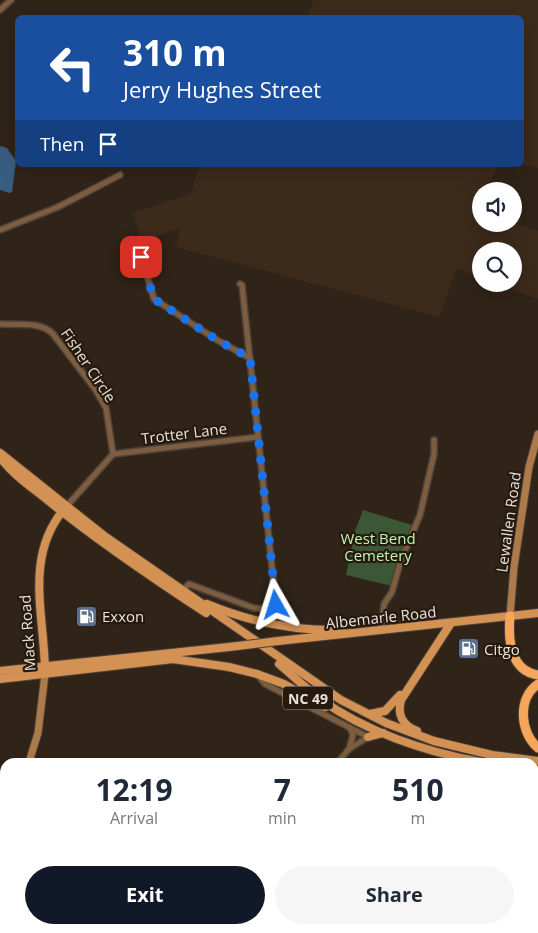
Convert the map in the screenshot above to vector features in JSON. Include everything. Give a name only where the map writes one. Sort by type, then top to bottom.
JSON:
[{"type":"highway","points":[[510,616],[512,648],[515,661],[525,671],[538,675]]},
{"type":"highway","points":[[538,684],[526,698],[524,717],[529,738],[538,748]]},
{"type":"main road","points":[[0,453],[64,509],[125,558],[293,672],[364,713],[434,741],[492,755],[515,758]]},
{"type":"main road","points":[[0,457],[20,477],[183,590],[293,672],[327,704],[384,733],[440,753],[463,758]]},
{"type":"main road","name":"Mack Road","points":[[45,670],[45,648],[38,593],[39,565],[48,534],[64,509]]},
{"type":"main road","points":[[194,598],[236,614],[268,623],[302,629],[343,630],[356,633]]},
{"type":"main road","name":"Albemarle Road","points":[[45,670],[154,654],[196,651],[538,612]]},
{"type":"main road","points":[[364,713],[377,714],[385,711],[408,686],[451,623]]},
{"type":"main road","name":"Albemarle Road","points":[[163,659],[196,651]]},
{"type":"main road","name":"NC 49","points":[[0,671],[45,670],[163,659],[200,662],[257,674],[284,684],[350,721],[358,721]]},
{"type":"main road","name":"NC 49","points":[[0,679],[45,670]]},
{"type":"main road","points":[[408,686],[400,704],[402,720],[408,727],[434,741]]},
{"type":"main road","points":[[368,737],[384,733]]},
{"type":"street","points":[[0,10],[11,0]]},
{"type":"street","points":[[0,230],[58,207],[120,175]]},
{"type":"street","points":[[137,242],[154,299],[217,340],[250,358]]},
{"type":"street","points":[[183,590],[189,584],[254,608],[271,610],[276,605],[242,285],[240,284]]},
{"type":"street","name":"Fisher Circle","points":[[0,324],[40,326],[48,328],[54,334],[95,389],[106,408],[113,454]]},
{"type":"street","name":"Lewallen Road","points":[[510,616],[514,567],[529,467],[538,434]]},
{"type":"street","name":"Trotter Lane","points":[[113,454],[258,437]]},
{"type":"street","points":[[380,630],[384,604],[392,592],[401,560],[420,515],[434,454],[434,440]]},
{"type":"street","points":[[64,509],[113,454]]},
{"type":"street","name":"Mack Road","points":[[30,758],[38,733],[45,670]]},
{"type":"street","points":[[257,674],[265,684],[368,737],[350,749],[342,758]]},
{"type":"street","points":[[350,728],[353,735],[350,749]]},
{"type":"shaded area","points":[[313,0],[538,0],[538,168],[524,165],[524,15],[308,15]]},
{"type":"shaded area","points":[[198,167],[498,167],[490,182],[472,182],[472,232],[522,232],[522,226],[538,231],[538,299],[519,292],[522,292],[522,242],[472,242],[472,275],[457,269],[439,317],[176,247],[181,228],[141,241],[133,213],[191,194]]},
{"type":"green space","name":"West Bend Cemetery","points":[[363,510],[412,525],[392,586],[346,575],[355,531]]},
{"type":"water","points":[[0,146],[7,148],[15,160],[15,167],[12,192],[0,190]]},
{"type":"place","name":"Exxon","points":[[86,616]]},
{"type":"place","name":"Citgo","points":[[468,649]]},
{"type":"route","points":[[141,257],[150,292],[154,299],[217,340],[250,358],[276,605]]}]
